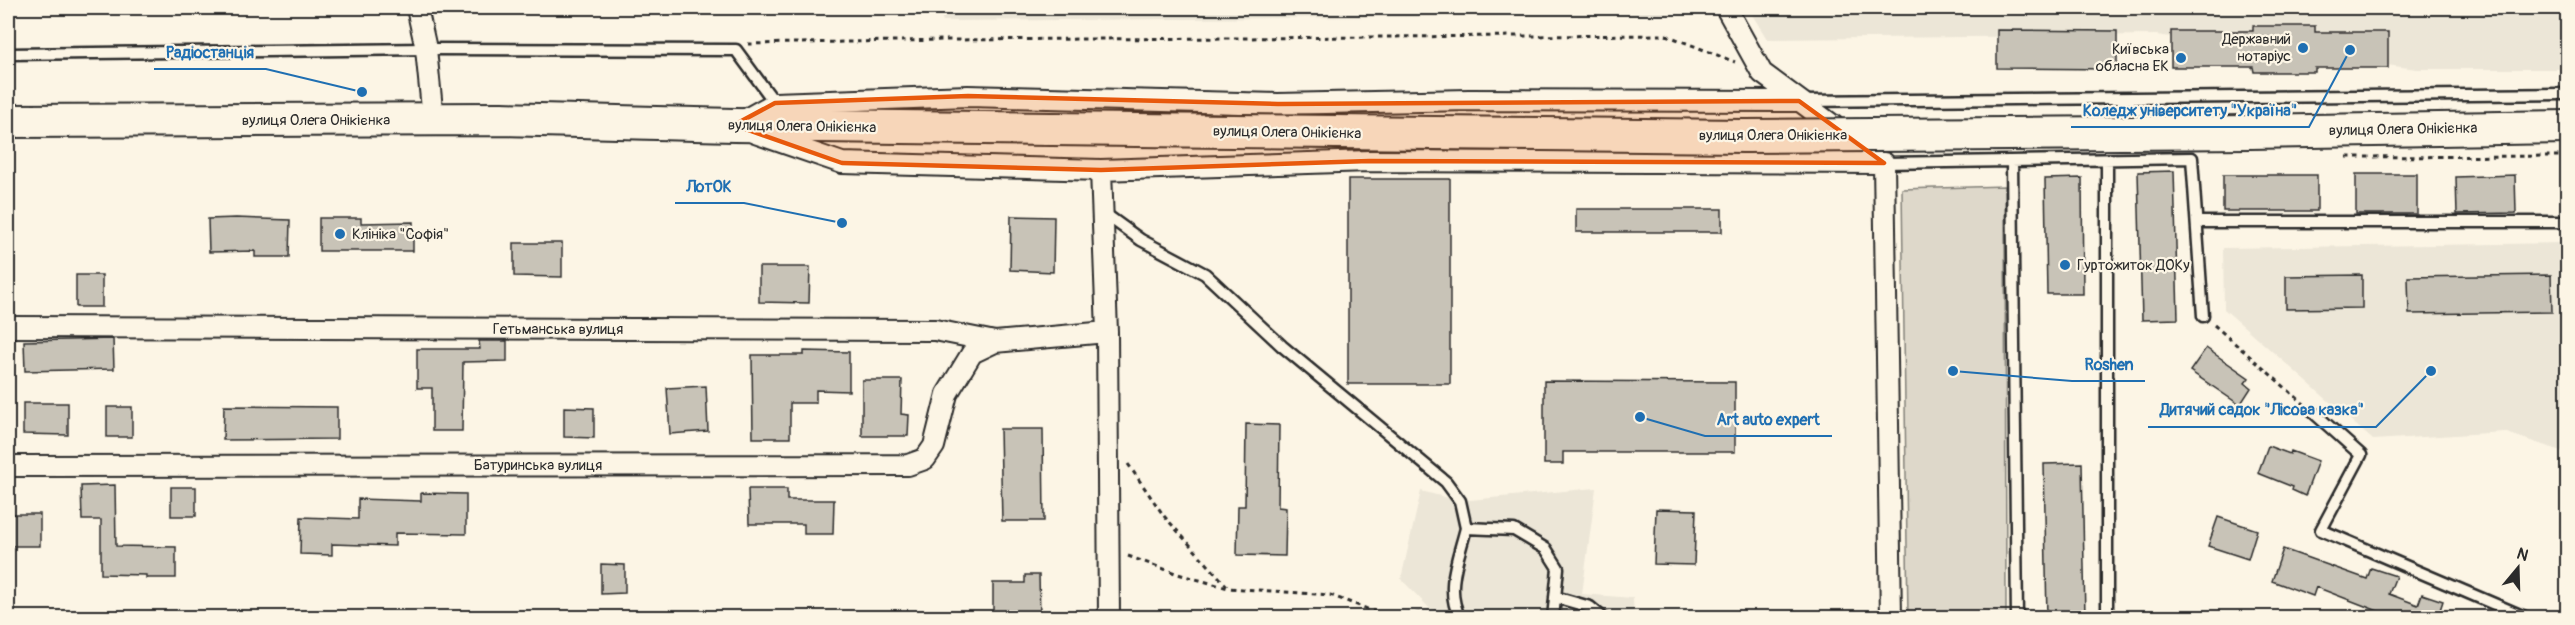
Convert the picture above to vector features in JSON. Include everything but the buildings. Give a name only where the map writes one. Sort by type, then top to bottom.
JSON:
[{"type":"main road","name":"вулиця Олега Онікієнка","points":[[8,121],[433,119],[734,125],[1745,136],[2568,127]]},
{"type":"street","points":[[417,8],[426,49],[433,119]]},
{"type":"street","points":[[1726,8],[1762,73],[1884,163]]},
{"type":"street","points":[[734,125],[775,103],[968,96],[1278,104],[1799,101]]},
{"type":"street","points":[[1369,102],[1369,161]]},
{"type":"street","points":[[734,125],[842,163],[1101,170],[1369,161],[1884,163]]},
{"type":"street","points":[[1884,163],[1891,618]]},
{"type":"street","points":[[1101,170],[1107,332],[1109,618]]},
{"type":"street","name":"Гетьманська вулиця","points":[[8,327],[935,330],[995,342],[1107,332]]},
{"type":"street","name":"Батуринська вулиця","points":[[8,466],[908,465],[924,459],[934,446],[947,394],[972,353],[995,342]]},
{"type":"lane","points":[[8,54],[426,49],[736,50],[775,103]]},
{"type":"lane","points":[[1799,101],[2568,94]]},
{"type":"lane","points":[[1884,163],[2192,158],[2203,316]]},
{"type":"lane","points":[[2106,160],[2107,618]]},
{"type":"lane","points":[[2012,161],[2018,618]]},
{"type":"lane","points":[[1101,210],[1141,240],[1204,274],[1282,346],[1446,482],[1460,501],[1466,528],[1451,587],[1457,614]]},
{"type":"lane","points":[[2198,222],[2568,222]]},
{"type":"lane","points":[[2314,413],[2361,455],[2321,530],[2527,618]]},
{"type":"lane","points":[[1466,528],[1514,530],[1546,549],[1558,568],[1553,618]]},
{"type":"lane","points":[[1555,597],[1590,607],[1603,618]]},
{"type":"path","points":[[736,50],[750,43],[784,42],[1666,35],[1762,73]]},
{"type":"path","points":[[2345,157],[2568,156]]},
{"type":"path","points":[[2203,316],[2314,413]]},
{"type":"path","points":[[1108,436],[1164,516],[1228,588]]},
{"type":"path","points":[[1109,549],[1178,574],[1228,588],[1330,595],[1389,617],[1457,614]]},
{"type":"highlighted area","points":[[968,96],[1278,104],[1799,101],[1884,163],[1369,161],[1101,170],[842,163],[734,125],[775,103]]},
{"type":"shaded area","points":[[938,8],[1710,8],[1714,14],[943,21]]},
{"type":"shaded area","points":[[1748,8],[2567,8],[2567,69],[2417,69],[2156,35],[1767,39]]},
{"type":"shaded area","points":[[2005,186],[2006,617],[1908,617],[1902,189]]},
{"type":"shaded area","points":[[2567,243],[2567,453],[2504,432],[2373,440],[2224,309],[2223,248]]},
{"type":"shaded area","points":[[1596,488],[1582,594],[1633,598],[1634,617],[1438,617],[1401,579],[1421,491],[1460,501]]},
{"type":"place","name":"Державний нотаріус","points":[[2303,48]]},
{"type":"place","name":"Коледж університету \"Україна\"","points":[[2350,50]]},
{"type":"place","name":"Київська обласна ЕК","points":[[2181,58]]},
{"type":"place","name":"Радіостанція","points":[[362,92]]},
{"type":"place","name":"ЛотОК","points":[[842,223]]},
{"type":"place","name":"Клініка \"Софія\"","points":[[340,234]]},
{"type":"place","name":"Гуртожиток ДОКу","points":[[2065,265]]},
{"type":"place","name":"Roshen","points":[[1953,371]]},
{"type":"place","name":"Дитячий садок \"Лісова казка\"","points":[[2431,371]]},
{"type":"place","name":"Art auto expert","points":[[1640,417]]}]
